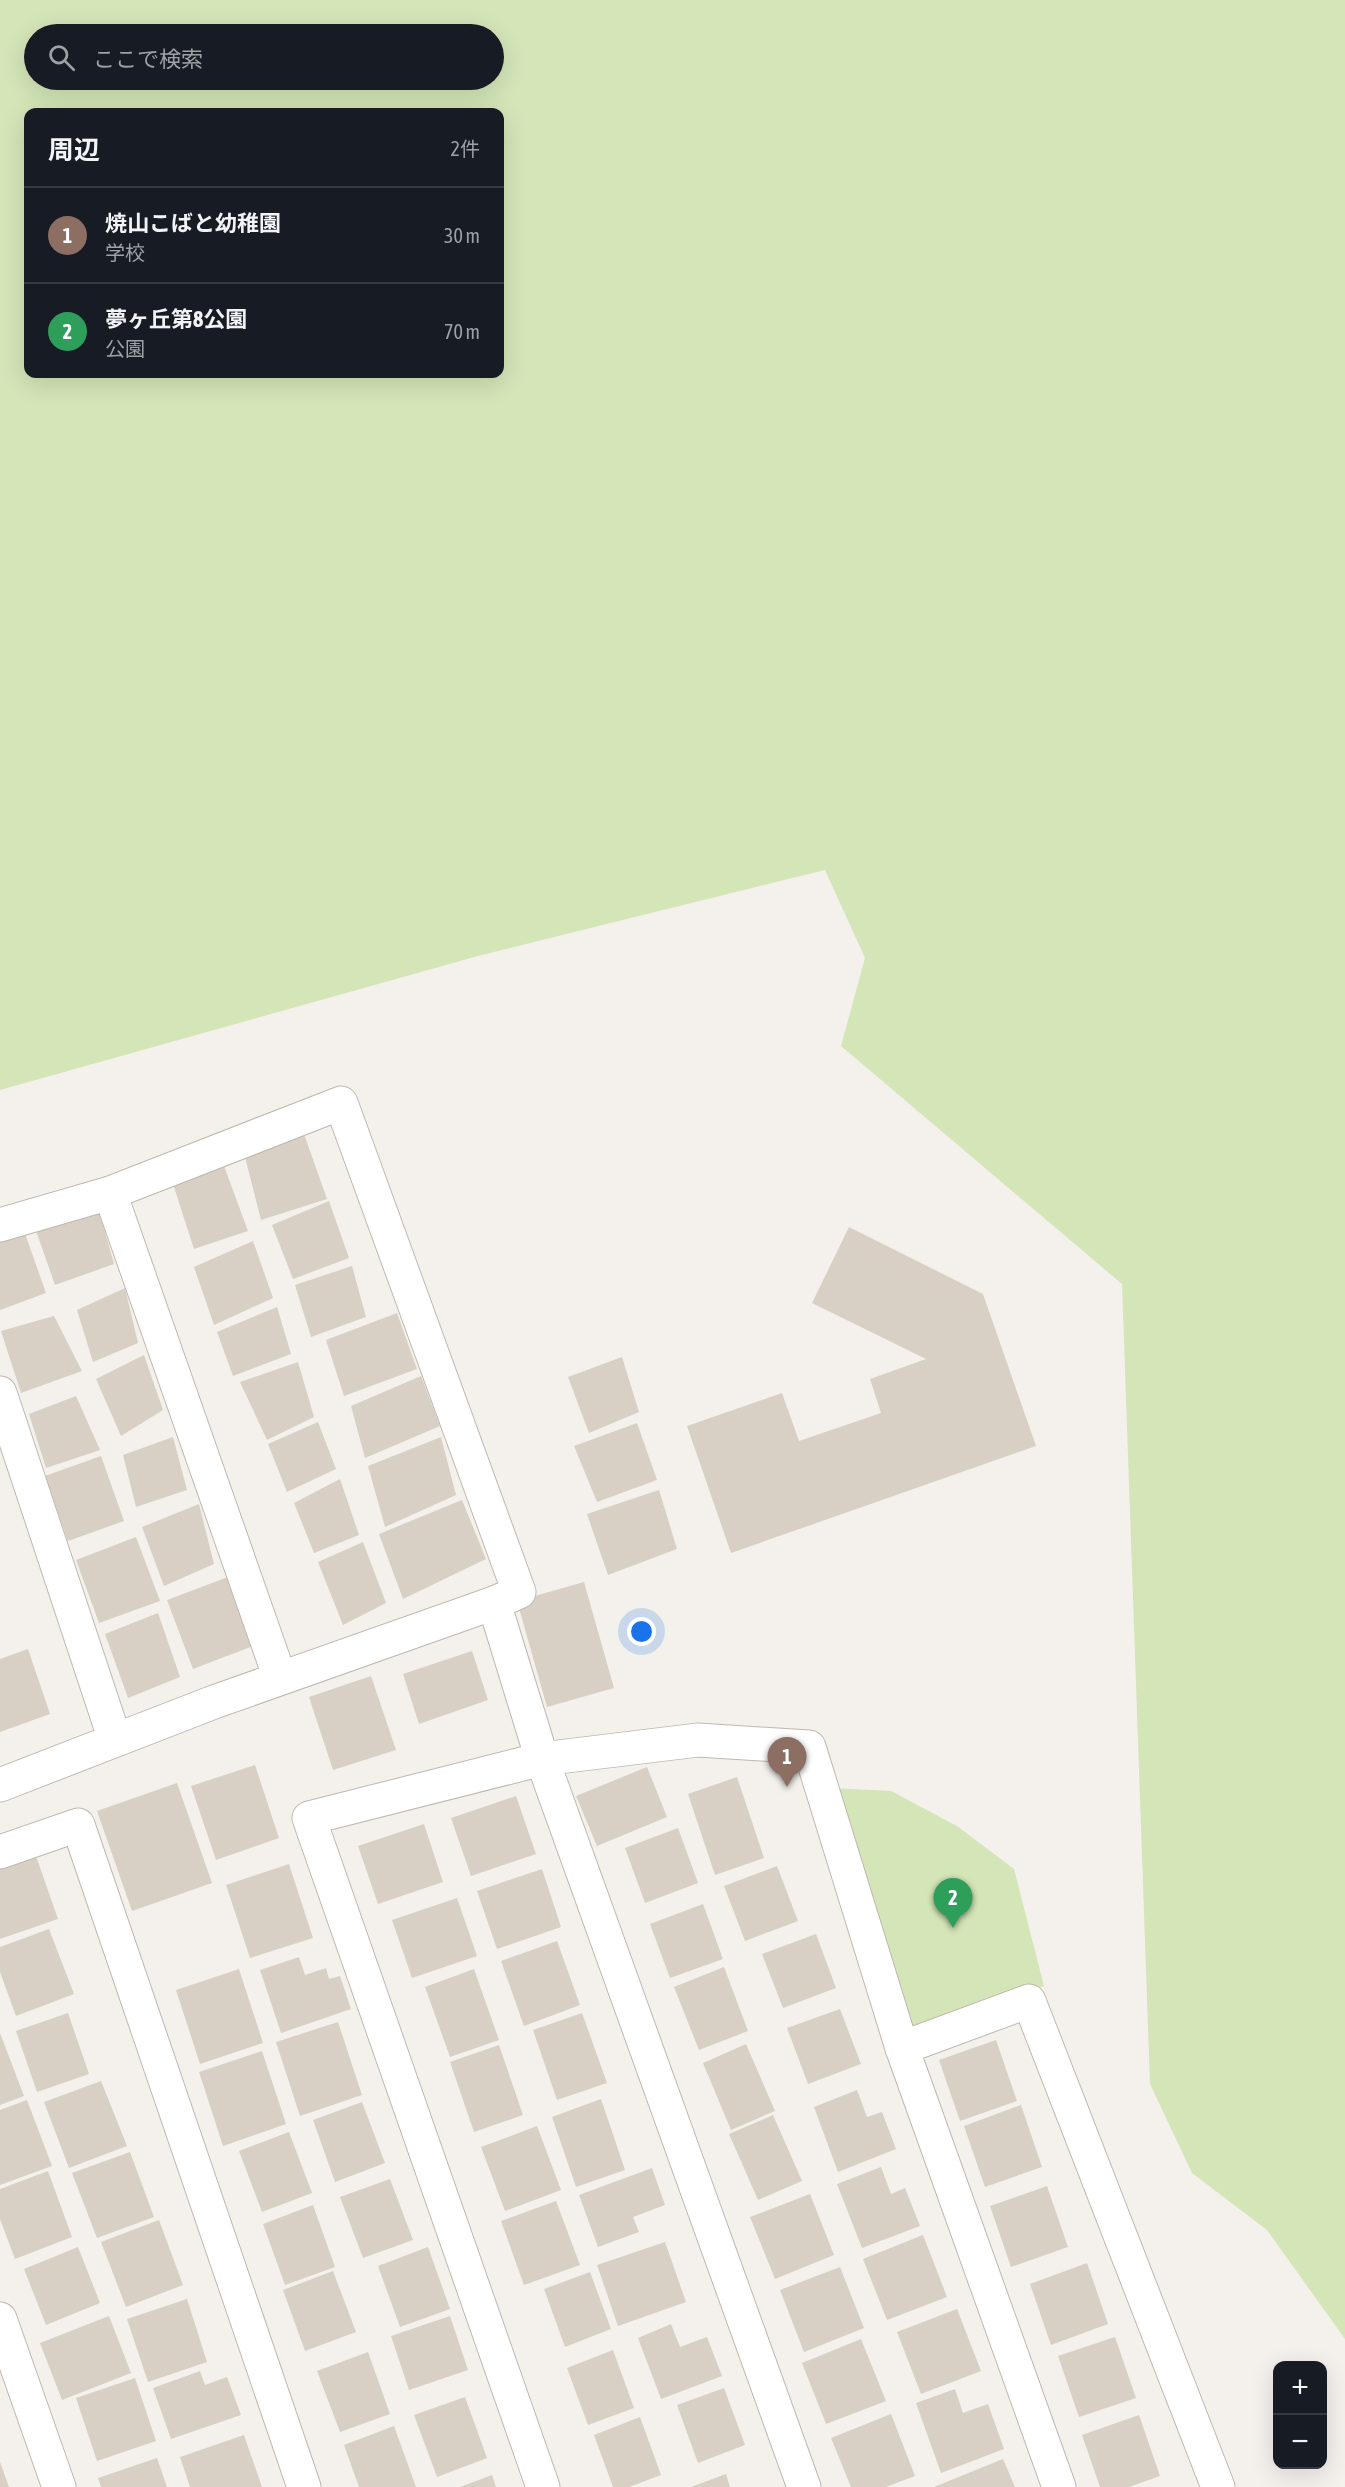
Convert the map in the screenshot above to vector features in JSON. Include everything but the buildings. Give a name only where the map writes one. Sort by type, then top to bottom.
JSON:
[{"type":"street","points":[[0,1225],[110,1192],[341,1103],[519,1592],[494,1603],[280,1678],[0,1785]]},
{"type":"street","points":[[110,1192],[280,1678]]},
{"type":"street","points":[[0,1393],[115,1740]]},
{"type":"street","points":[[494,1603],[542,1759],[804,2487]]},
{"type":"street","points":[[543,2487],[309,1818],[542,1759],[698,1740],[809,1747],[902,2048],[1059,2487]]},
{"type":"street","points":[[0,1852],[78,1825],[304,2487]]},
{"type":"street","points":[[902,2048],[1029,2001],[1218,2487]]},
{"type":"street","points":[[0,2319],[59,2487]]},
{"type":"green space","points":[[0,0],[1345,0],[1345,2339],[1267,2230],[1192,2173],[1150,2084],[1122,1284],[841,1046],[865,958],[825,870],[478,956],[0,1090]]},
{"type":"green space","points":[[831,1788],[891,1791],[957,1826],[1014,1869],[1044,1986],[910,2029]]},
{"type":"place","name":"焼山こばと幼稚園","points":[[787,1787]]},
{"type":"place","name":"夢ヶ丘第8公園","points":[[953,1928]]}]
